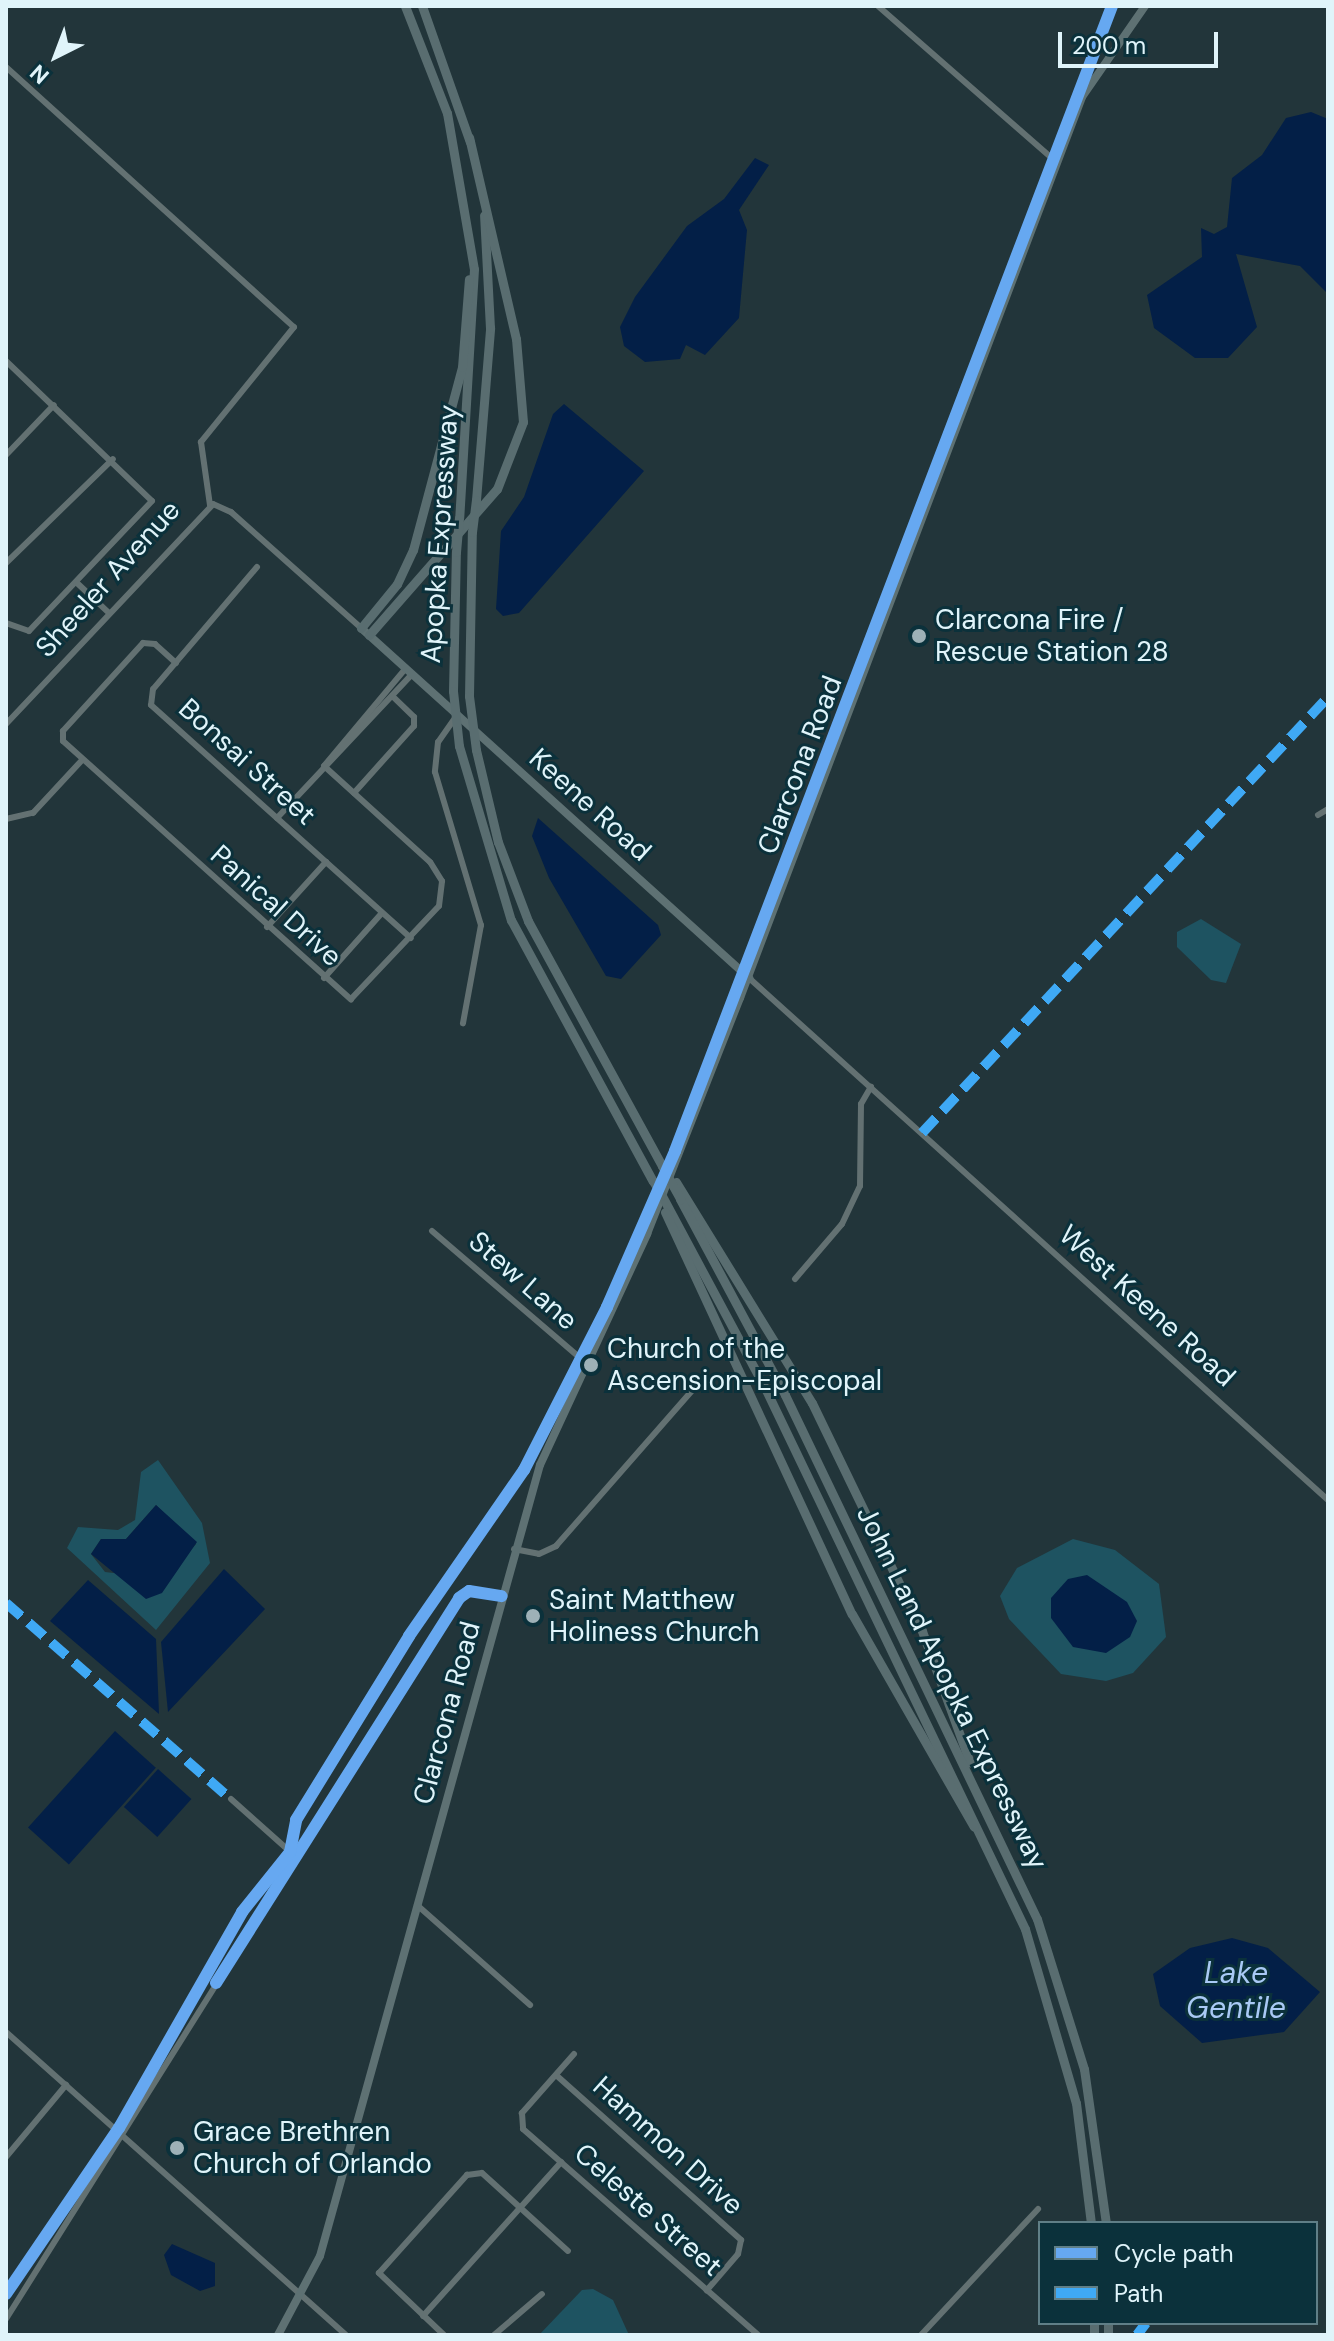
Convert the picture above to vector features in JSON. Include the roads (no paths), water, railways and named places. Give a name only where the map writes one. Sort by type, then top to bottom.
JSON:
[{"type":"highway","name":"Apopka Expressway","points":[[405,6],[438,86],[470,232],[475,334],[456,552],[453,691],[459,746],[476,822],[511,920],[662,1196],[672,1221]]},
{"type":"highway","name":"Apopka Expressway","points":[[422,6],[449,72],[469,137],[490,295],[472,532],[469,696],[476,750],[528,921],[681,1195]]},
{"type":"highway","points":[[365,632],[497,489],[523,422],[518,350],[469,137]]},
{"type":"highway","points":[[365,632],[405,570],[455,399],[470,232]]},
{"type":"highway","points":[[681,1195],[770,1325],[852,1483],[922,1631],[986,1807]]},
{"type":"highway","name":"John Land Apopka Expressway","points":[[681,1195],[986,1807],[1049,1951],[1084,2069],[1106,2221]]},
{"type":"highway","points":[[672,1221],[852,1614],[981,1835]]},
{"type":"highway","name":"John Land Apopka Expressway","points":[[672,1221],[772,1401],[981,1835],[1035,1956],[1076,2103],[1091,2221]]},
{"type":"main road","name":"Clarcona Road","points":[[278,2335],[302,2297],[320,2256],[514,1549],[540,1465],[647,1234],[749,978],[1056,162],[1100,63],[1145,6]]},
{"type":"main road","name":"Keene Road","points":[[365,632],[749,978]]},
{"type":"street","points":[[878,6],[1056,162]]},
{"type":"street","points":[[6,67],[294,327],[292,339],[201,442],[211,504]]},
{"type":"street","points":[[6,361],[113,459],[152,501],[29,631],[6,623]]},
{"type":"street","points":[[8,451],[54,405]]},
{"type":"street","points":[[6,563],[113,459]]},
{"type":"street","name":"Sheeler Avenue","points":[[6,724],[211,504]]},
{"type":"street","name":"Keene Road","points":[[211,504],[231,512],[365,632]]},
{"type":"street","name":"Bonsai Street","points":[[257,567],[149,694],[151,705],[411,938]]},
{"type":"street","points":[[76,582],[108,612]]},
{"type":"street","name":"Panical Drive","points":[[176,663],[155,644],[139,647],[63,731],[63,741],[324,978],[356,998],[439,906],[439,873],[324,766]]},
{"type":"street","points":[[324,766],[392,696],[408,671]]},
{"type":"street","points":[[277,818],[408,671]]},
{"type":"street","points":[[354,793],[414,726],[414,717],[392,696]]},
{"type":"street","points":[[457,715],[438,742],[435,772],[481,925],[463,1023]]},
{"type":"street","points":[[6,819],[33,813],[82,760]]},
{"type":"street","points":[[1318,815],[1328,809]]},
{"type":"street","points":[[267,927],[326,862]]},
{"type":"street","points":[[324,978],[382,913]]},
{"type":"street","name":"Keene Road","points":[[749,978],[935,1145]]},
{"type":"street","points":[[795,1279],[842,1224],[860,1186],[861,1104],[871,1087]]},
{"type":"street","name":"West Keene Road","points":[[935,1145],[1328,1500]]},
{"type":"street","name":"Stew Lane","points":[[432,1231],[586,1363]]},
{"type":"street","points":[[514,1549],[539,1554],[556,1546],[705,1376]]},
{"type":"street","points":[[6,2319],[459,1598],[469,1591],[502,1596]]},
{"type":"street","points":[[231,1799],[295,1856]]},
{"type":"street","points":[[417,1905],[530,2005]]},
{"type":"street","points":[[6,2032],[346,2335]]},
{"type":"street","points":[[556,2075],[574,2054]]},
{"type":"street","name":"Celeste Street","points":[[556,2075],[522,2113],[523,2129],[758,2335]]},
{"type":"street","name":"Hammon Drive","points":[[556,2075],[741,2240],[738,2254],[707,2290]]},
{"type":"street","points":[[6,2157],[66,2085]]},
{"type":"street","points":[[423,2316],[561,2162]]},
{"type":"street","points":[[444,2335],[386,2284],[384,2266],[467,2175],[482,2173],[568,2251]]},
{"type":"street","points":[[921,2335],[1038,2209]]},
{"type":"street","points":[[494,2335],[542,2294]]},
{"type":"water","points":[[1311,112],[1328,119],[1328,294],[1300,266],[1236,254],[1257,327],[1228,358],[1195,358],[1154,328],[1147,295],[1202,257],[1201,228],[1214,234],[1227,227],[1232,178],[1262,155],[1286,118]]},
{"type":"water","points":[[755,158],[769,165],[739,210],[747,230],[739,318],[705,355],[686,345],[680,359],[645,362],[624,346],[620,327],[635,297],[687,226],[724,199]]},
{"type":"water","points":[[564,404],[644,471],[519,613],[503,616],[496,609],[501,531],[524,497],[553,414]]},
{"type":"water","points":[[538,818],[658,925],[661,935],[621,979],[606,976],[549,878],[532,836]]},
{"type":"water","points":[[156,1505],[197,1542],[162,1593],[146,1599],[91,1554],[101,1539],[126,1539]]},
{"type":"water","points":[[224,1569],[265,1609],[168,1712],[161,1642]]},
{"type":"water","points":[[1087,1575],[1127,1602],[1137,1621],[1130,1637],[1106,1653],[1073,1647],[1051,1618],[1051,1598],[1068,1579]]},
{"type":"water","points":[[88,1580],[156,1639],[159,1714],[50,1621]]},
{"type":"water","points":[[115,1731],[156,1768],[69,1864],[28,1828]]},
{"type":"water","points":[[158,1769],[191,1799],[157,1837],[124,1807]]},
{"type":"water","name":"Lake Gentile","points":[[1232,1938],[1268,1948],[1320,1992],[1284,2032],[1202,2043],[1160,2006],[1153,1974],[1190,1948]]},
{"type":"water","points":[[172,2244],[215,2263],[215,2286],[200,2291],[171,2275],[164,2255]]},
{"type":"place","name":"Clarcona Fire / Rescue Station 28","points":[[919,636]]},
{"type":"place","name":"Church of the Ascension-Episcopal","points":[[591,1365]]},
{"type":"place","name":"Saint Matthew Holiness Church","points":[[533,1616]]},
{"type":"place","name":"Grace Brethren Church of Orlando","points":[[177,2148]]}]
